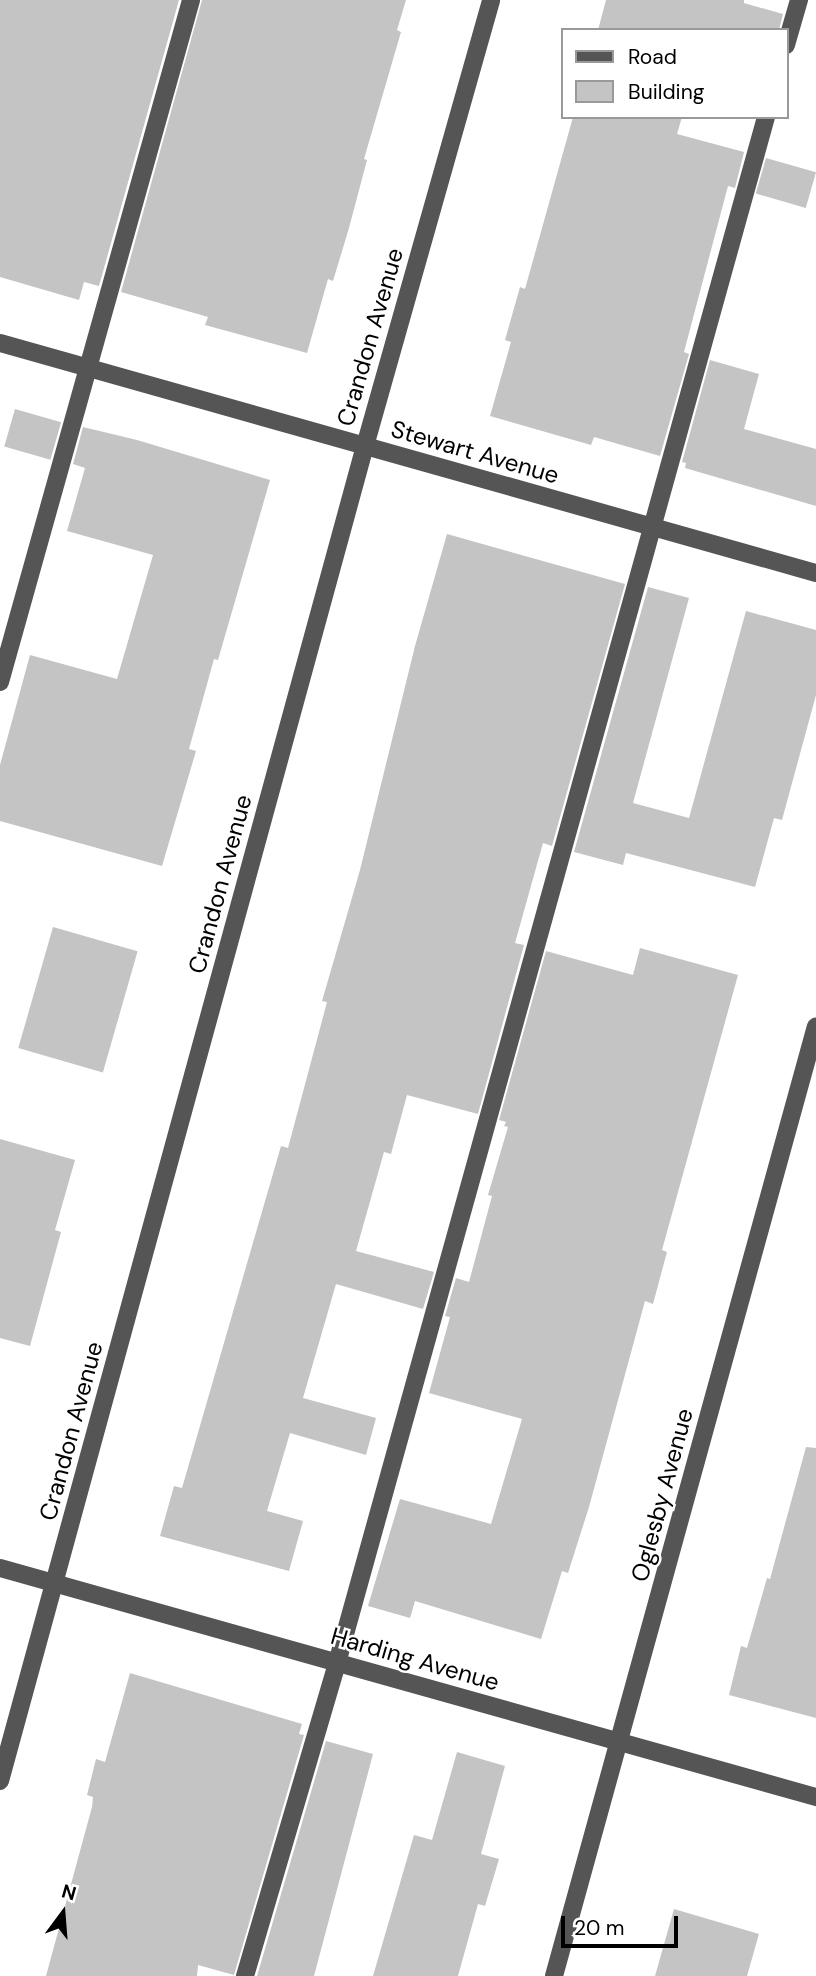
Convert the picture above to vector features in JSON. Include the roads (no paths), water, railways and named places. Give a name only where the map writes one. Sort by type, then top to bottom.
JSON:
[{"type":"street","points":[[0,682],[191,0]]},
{"type":"street","name":"Crandon Avenue","points":[[0,1781],[365,446],[491,0]]},
{"type":"street","points":[[788,38],[799,0]]},
{"type":"street","points":[[245,1976],[337,1663],[765,119]]},
{"type":"street","name":"Stewart Avenue","points":[[0,343],[816,573]]},
{"type":"street","name":"Oglesby Avenue","points":[[554,1976],[816,1026]]},
{"type":"street","name":"Harding Avenue","points":[[0,1568],[816,1797]]}]
